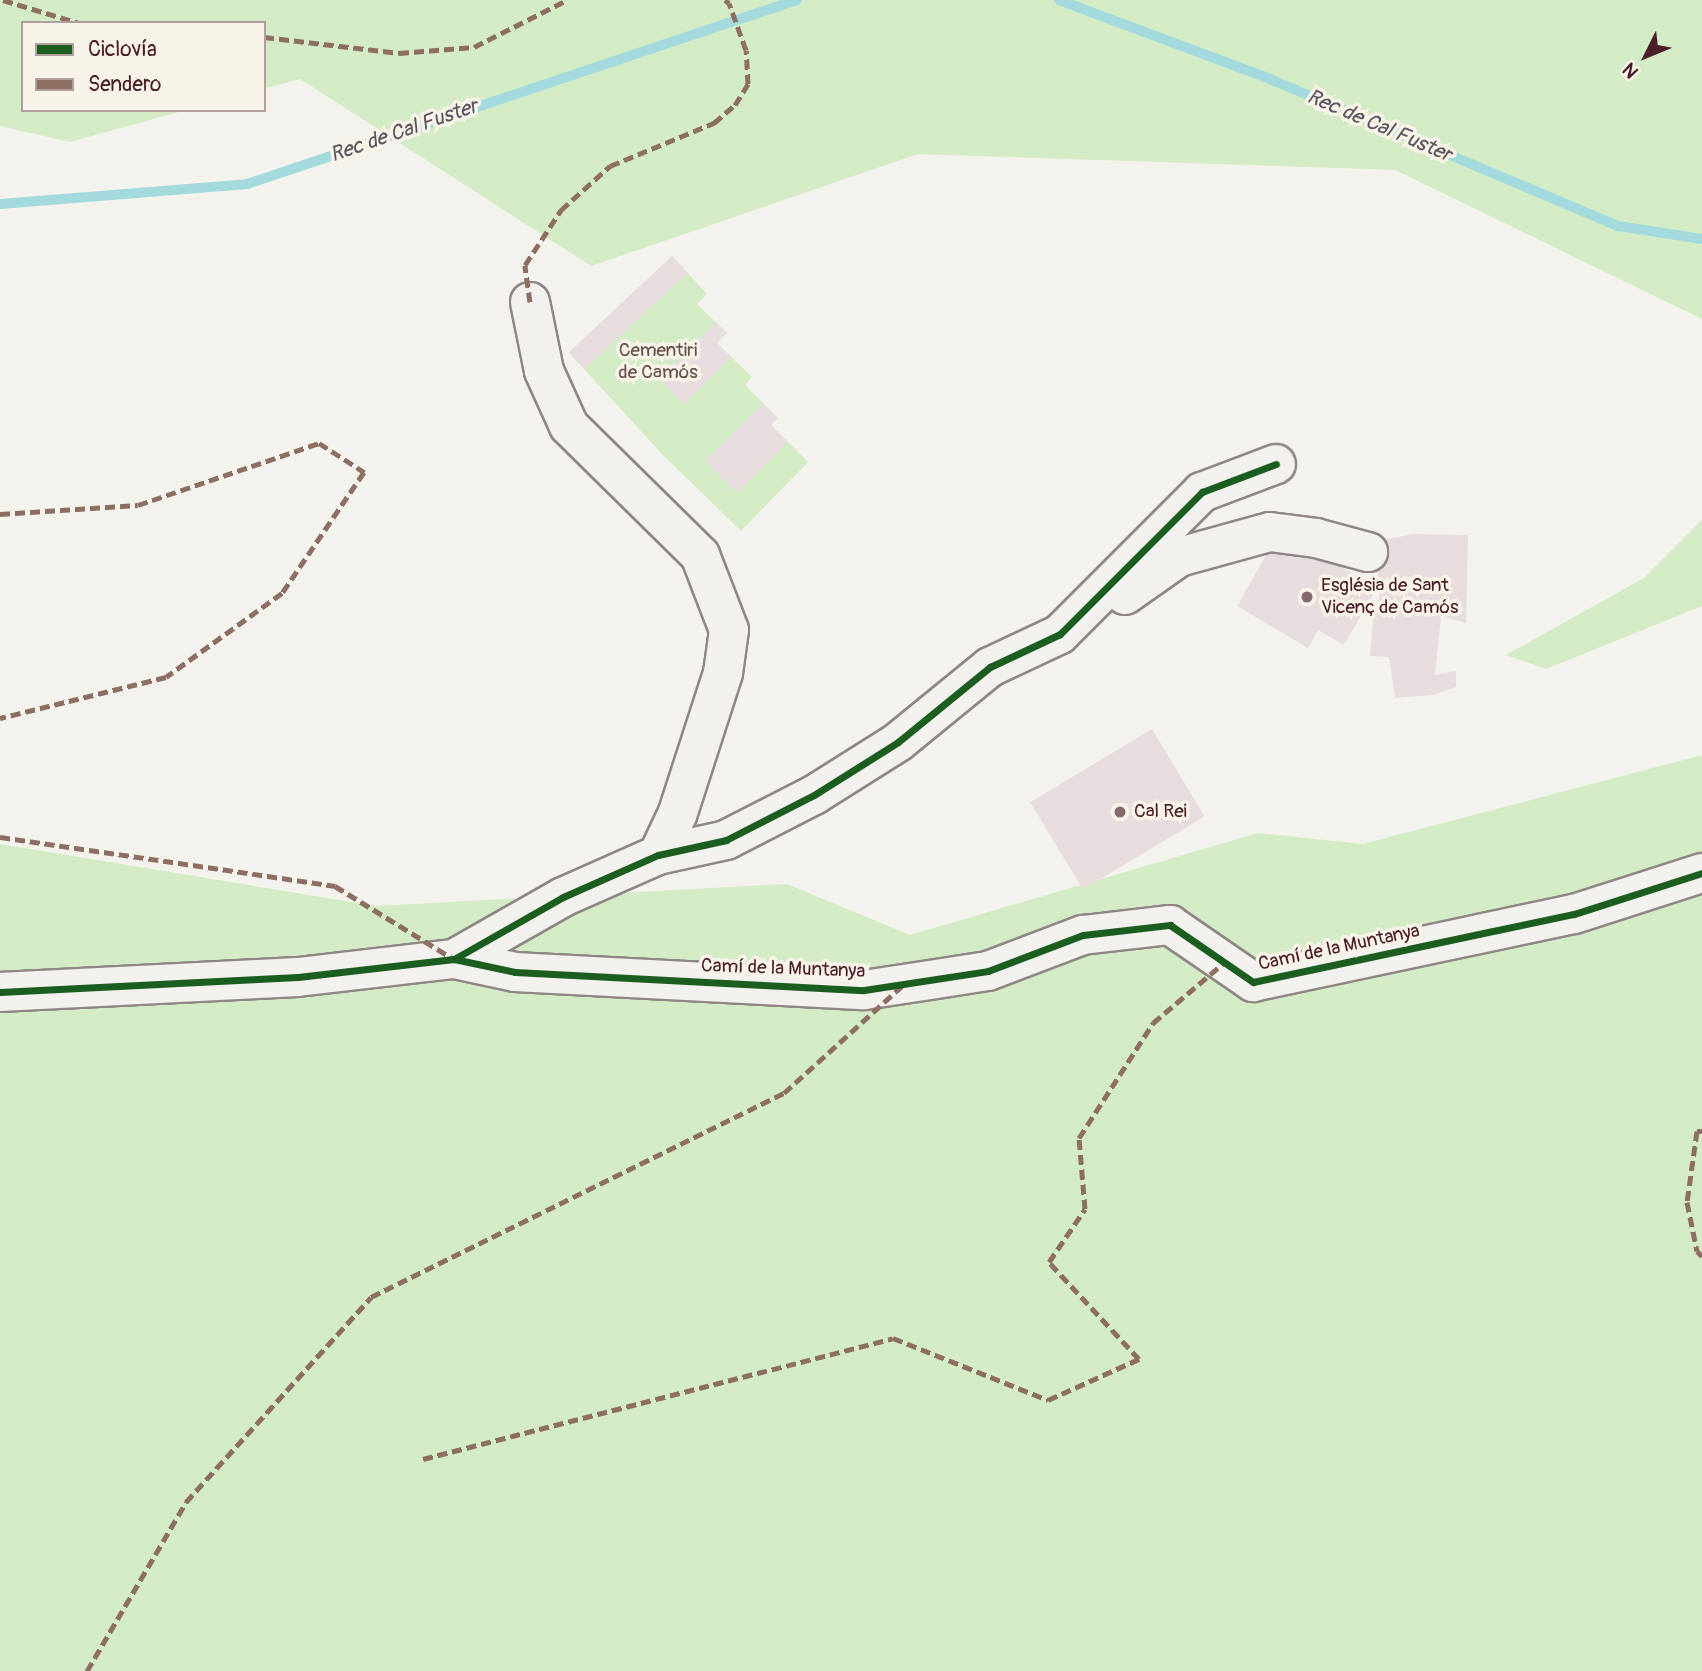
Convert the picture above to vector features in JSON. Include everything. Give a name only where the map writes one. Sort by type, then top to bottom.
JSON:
[{"type":"street","points":[[530,302],[544,371],[569,426],[700,555],[729,630],[723,673],[677,815],[658,855]]},
{"type":"street","points":[[1060,634],[1202,492],[1276,464]]},
{"type":"street","points":[[0,992],[298,977],[454,959],[563,897],[658,855],[726,840],[814,795],[898,742],[990,667],[1097,616],[1179,557],[1270,532],[1316,538],[1368,552]]},
{"type":"street","name":"Camí de la Muntanya","points":[[454,959],[515,972],[864,990],[988,971],[1083,935],[1170,925],[1253,982],[1574,914],[1702,873]]},
{"type":"green space","points":[[0,0],[1702,0],[1702,319],[1395,170],[918,154],[591,266],[300,79],[266,88],[266,21],[21,21],[21,112],[179,112],[70,142],[0,126]]},
{"type":"green space","name":"Cementiri de Camós","points":[[672,256],[707,294],[697,304],[727,333],[717,343],[752,377],[745,385],[778,418],[771,425],[808,462],[741,531],[661,453],[573,357]]},
{"type":"green space","points":[[1702,520],[1702,606],[1546,669],[1506,655],[1644,578]]},
{"type":"green space","points":[[1702,755],[1702,1671],[0,1671],[0,844],[375,906],[787,884],[910,935],[1258,833],[1363,844]]},
{"type":"building","points":[[672,256],[688,273],[585,369],[569,352]]},
{"type":"building","points":[[716,322],[727,333],[716,343],[731,357],[684,404],[659,379]]},
{"type":"building","points":[[763,403],[778,418],[771,425],[788,442],[737,493],[705,461]]},
{"type":"building","points":[[1414,534],[1468,535],[1466,623],[1441,616],[1435,675],[1456,671],[1456,687],[1433,695],[1395,698],[1389,657],[1370,656],[1374,608],[1379,607],[1377,541]]},
{"type":"building","name":"Església de Sant Vicenç de Camós","points":[[1274,541],[1311,549],[1377,588],[1344,645],[1318,630],[1308,648],[1237,606]]},
{"type":"building","name":"Cal Rei","points":[[1152,729],[1205,816],[1083,890],[1030,802]]},
{"type":"waterway","name":"Rec de Cal Fuster","points":[[0,204],[247,184],[797,0]]},
{"type":"waterway","name":"Rec de Cal Fuster","points":[[1059,0],[1270,79],[1618,226],[1702,239]]},
{"type":"marked path","points":[[3,0],[72,21]]},
{"type":"marked path","points":[[266,37],[399,53],[474,47],[567,0]]},
{"type":"marked path","points":[[530,302],[525,265],[561,210],[610,166],[714,123],[735,105],[748,84],[746,50],[729,3],[725,0]]},
{"type":"marked path","points":[[0,514],[138,505],[319,443],[364,472],[282,593],[166,677],[0,718]]},
{"type":"marked path","points":[[0,837],[335,886],[452,958]]},
{"type":"marked path","points":[[423,1459],[893,1338],[1048,1400],[1139,1359],[1049,1262],[1085,1209],[1079,1138],[1153,1023],[1225,962]]},
{"type":"marked path","points":[[87,1671],[186,1502],[371,1297],[784,1093],[902,986]]},
{"type":"marked path","points":[[1702,1131],[1697,1131],[1687,1202],[1697,1251],[1702,1256]]},
{"type":"cycle path","points":[[0,992],[298,977],[454,959],[563,897],[658,855],[726,840],[814,795],[898,742],[990,667],[1060,634],[1202,492],[1276,464]]},
{"type":"cycle path","points":[[454,959],[515,972],[864,990],[988,971],[1083,935],[1170,925],[1253,982],[1574,914],[1702,873]]},
{"type":"place","name":"Església de Sant Vicenç de Camós","points":[[1307,597]]},
{"type":"place","name":"Cal Rei","points":[[1120,812]]}]
